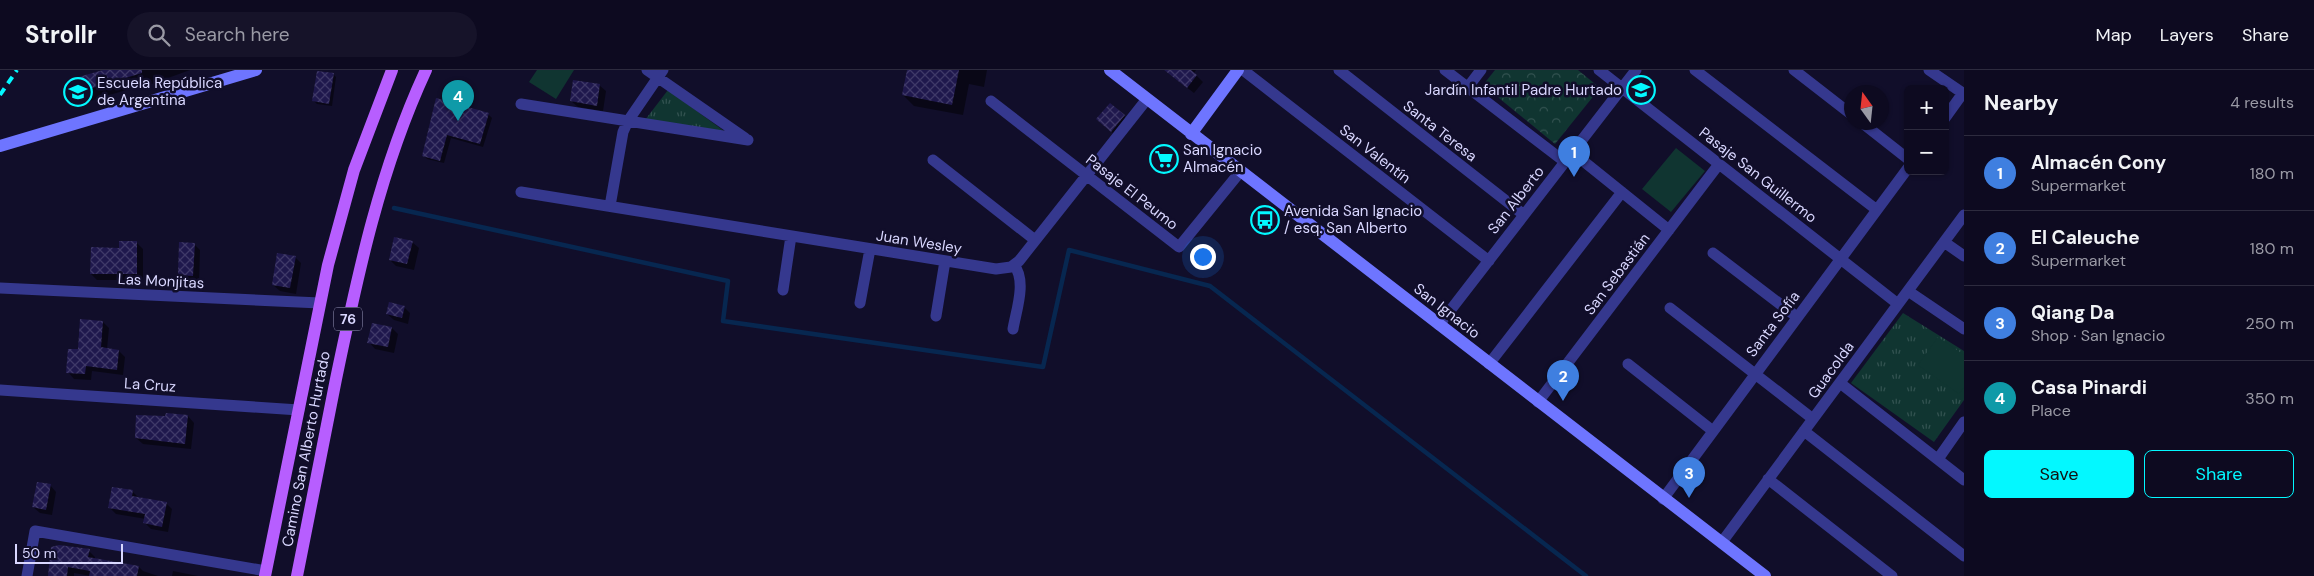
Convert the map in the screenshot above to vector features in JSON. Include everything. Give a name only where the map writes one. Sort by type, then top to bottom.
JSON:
[{"type":"main road","points":[[0,146],[256,70]]},
{"type":"main road","name":"Camino San Alberto Hurtado","points":[[266,574],[320,303],[354,170],[392,70]]},
{"type":"main road","name":"Camino San Alberto Hurtado","points":[[297,576],[355,285],[373,214],[394,146],[426,70]]},
{"type":"main road","name":"San Ignacio","points":[[1110,70],[1765,576]]},
{"type":"main road","points":[[1191,134],[1238,70]]},
{"type":"street","points":[[521,104],[748,140],[661,74],[646,70]]},
{"type":"street","name":"San Valentín","points":[[1243,70],[1489,261]]},
{"type":"street","name":"Santa Teresa","points":[[1339,70],[1524,215]]},
{"type":"street","points":[[1445,70],[1565,162]]},
{"type":"street","points":[[1468,87],[1481,70]]},
{"type":"street","name":"Pasaje San Guillermo","points":[[1599,70],[1898,304]]},
{"type":"street","name":"San Alberto","points":[[1439,325],[1636,70]]},
{"type":"street","points":[[1695,70],[1876,210]]},
{"type":"street","points":[[1794,70],[1844,109]]},
{"type":"street","points":[[1929,70],[1964,94],[1949,113]]},
{"type":"street","points":[[610,206],[620,143],[628,121],[661,74]]},
{"type":"street","points":[[1013,330],[1020,283],[1019,273],[1014,265],[1147,99]]},
{"type":"street","name":"Pasaje El Peumo","points":[[990,101],[1179,247],[1240,172]]},
{"type":"street","points":[[1871,130],[1904,156]]},
{"type":"street","points":[[1572,152],[1669,230]]},
{"type":"street","points":[[933,160],[1035,240]]},
{"type":"street","name":"San Sebastián","points":[[1538,402],[1719,164]]},
{"type":"street","name":"Santa Sofía","points":[[1663,498],[1904,173]]},
{"type":"street","name":"Juan Wesley","points":[[521,192],[996,269],[1014,265]]},
{"type":"street","points":[[1489,364],[1622,192]]},
{"type":"street","name":"Guacolda","points":[[1722,542],[1964,215]]},
{"type":"street","points":[[784,290],[791,236]]},
{"type":"street","points":[[1944,242],[1964,256]]},
{"type":"street","points":[[860,303],[870,249]]},
{"type":"street","points":[[1713,253],[1797,317]]},
{"type":"street","points":[[936,316],[945,261]]},
{"type":"street","name":"Las Monjitas","points":[[0,288],[320,303]]},
{"type":"street","points":[[1908,291],[1964,329]]},
{"type":"street","points":[[1670,308],[1813,419]]},
{"type":"street","points":[[1628,364],[1713,431]]},
{"type":"street","points":[[1840,382],[1964,480]]},
{"type":"street","name":"La Cruz","points":[[0,390],[299,410]]},
{"type":"street","points":[[1938,459],[1964,422]]},
{"type":"street","points":[[1804,431],[1964,556]]},
{"type":"street","points":[[1768,479],[1892,576]]},
{"type":"street","points":[[26,576],[35,531],[266,574]]},
{"type":"green space","points":[[537,70],[574,70],[556,99],[529,82]]},
{"type":"green space","points":[[1495,70],[1578,70],[1600,88],[1555,144],[1483,85]]},
{"type":"green space","points":[[668,90],[724,131],[645,120]]},
{"type":"green space","points":[[1676,148],[1705,171],[1671,212],[1642,189]]},
{"type":"green space","points":[[1903,313],[1964,351],[1964,400],[1934,442],[1851,383]]},
{"type":"green space","points":[[1938,337],[1964,355],[1964,387],[1959,394],[1918,365]]},
{"type":"building","points":[[103,70],[142,70],[142,73],[79,92],[75,78]]},
{"type":"building","points":[[907,70],[959,70],[952,105],[902,95]]},
{"type":"building","points":[[1164,70],[1191,70],[1197,75],[1187,88]]},
{"type":"building","points":[[317,71],[334,73],[329,104],[312,101]]},
{"type":"building","points":[[573,80],[600,84],[597,106],[570,101]]},
{"type":"building","points":[[436,98],[489,113],[480,144],[447,135],[440,161],[422,156]]},
{"type":"building","points":[[1110,103],[1125,115],[1111,132],[1096,119]]},
{"type":"building","points":[[394,237],[413,241],[407,264],[389,260]]},
{"type":"building","points":[[119,241],[137,241],[137,274],[90,274],[91,247],[119,248]]},
{"type":"building","points":[[179,242],[195,243],[193,276],[178,275]]},
{"type":"building","points":[[277,253],[296,256],[290,288],[272,285]]},
{"type":"building","points":[[389,302],[405,306],[402,318],[386,314]]},
{"type":"building","points":[[80,319],[103,321],[101,347],[119,350],[117,370],[86,366],[85,374],[66,373],[68,349],[78,349]]},
{"type":"building","points":[[372,323],[392,327],[388,347],[367,343]]},
{"type":"building","points":[[166,413],[188,415],[185,444],[135,438],[136,415],[165,416]]},
{"type":"building","points":[[37,482],[51,484],[46,510],[32,507]]},
{"type":"building","points":[[112,487],[133,490],[132,496],[167,502],[162,527],[143,523],[145,514],[108,508]]},
{"type":"building","points":[[59,545],[90,549],[88,557],[139,566],[137,576],[89,576],[90,571],[68,567],[67,576],[48,576],[51,547]]},
{"type":"waterway","points":[[394,208],[728,281],[723,321],[1043,367],[1069,250],[1210,286],[1586,576]]},
{"type":"railway","points":[[0,95],[17,70]]},
{"type":"place","name":"Jardín Infantil Padre Hurtado","points":[[1641,90]]},
{"type":"place","name":"Escuela República de Argentina","points":[[78,92]]},
{"type":"place","name":"Casa Pinardi","points":[[458,121]]},
{"type":"place","name":"San Ignacio Almacén","points":[[1164,159]]},
{"type":"place","name":"Almacén Cony","points":[[1574,177]]},
{"type":"place","name":"Avenida San Ignacio / esq. San Alberto","points":[[1265,220]]},
{"type":"place","name":"El Caleuche","points":[[1563,401]]},
{"type":"place","name":"Qiang Da","points":[[1689,498]]}]
